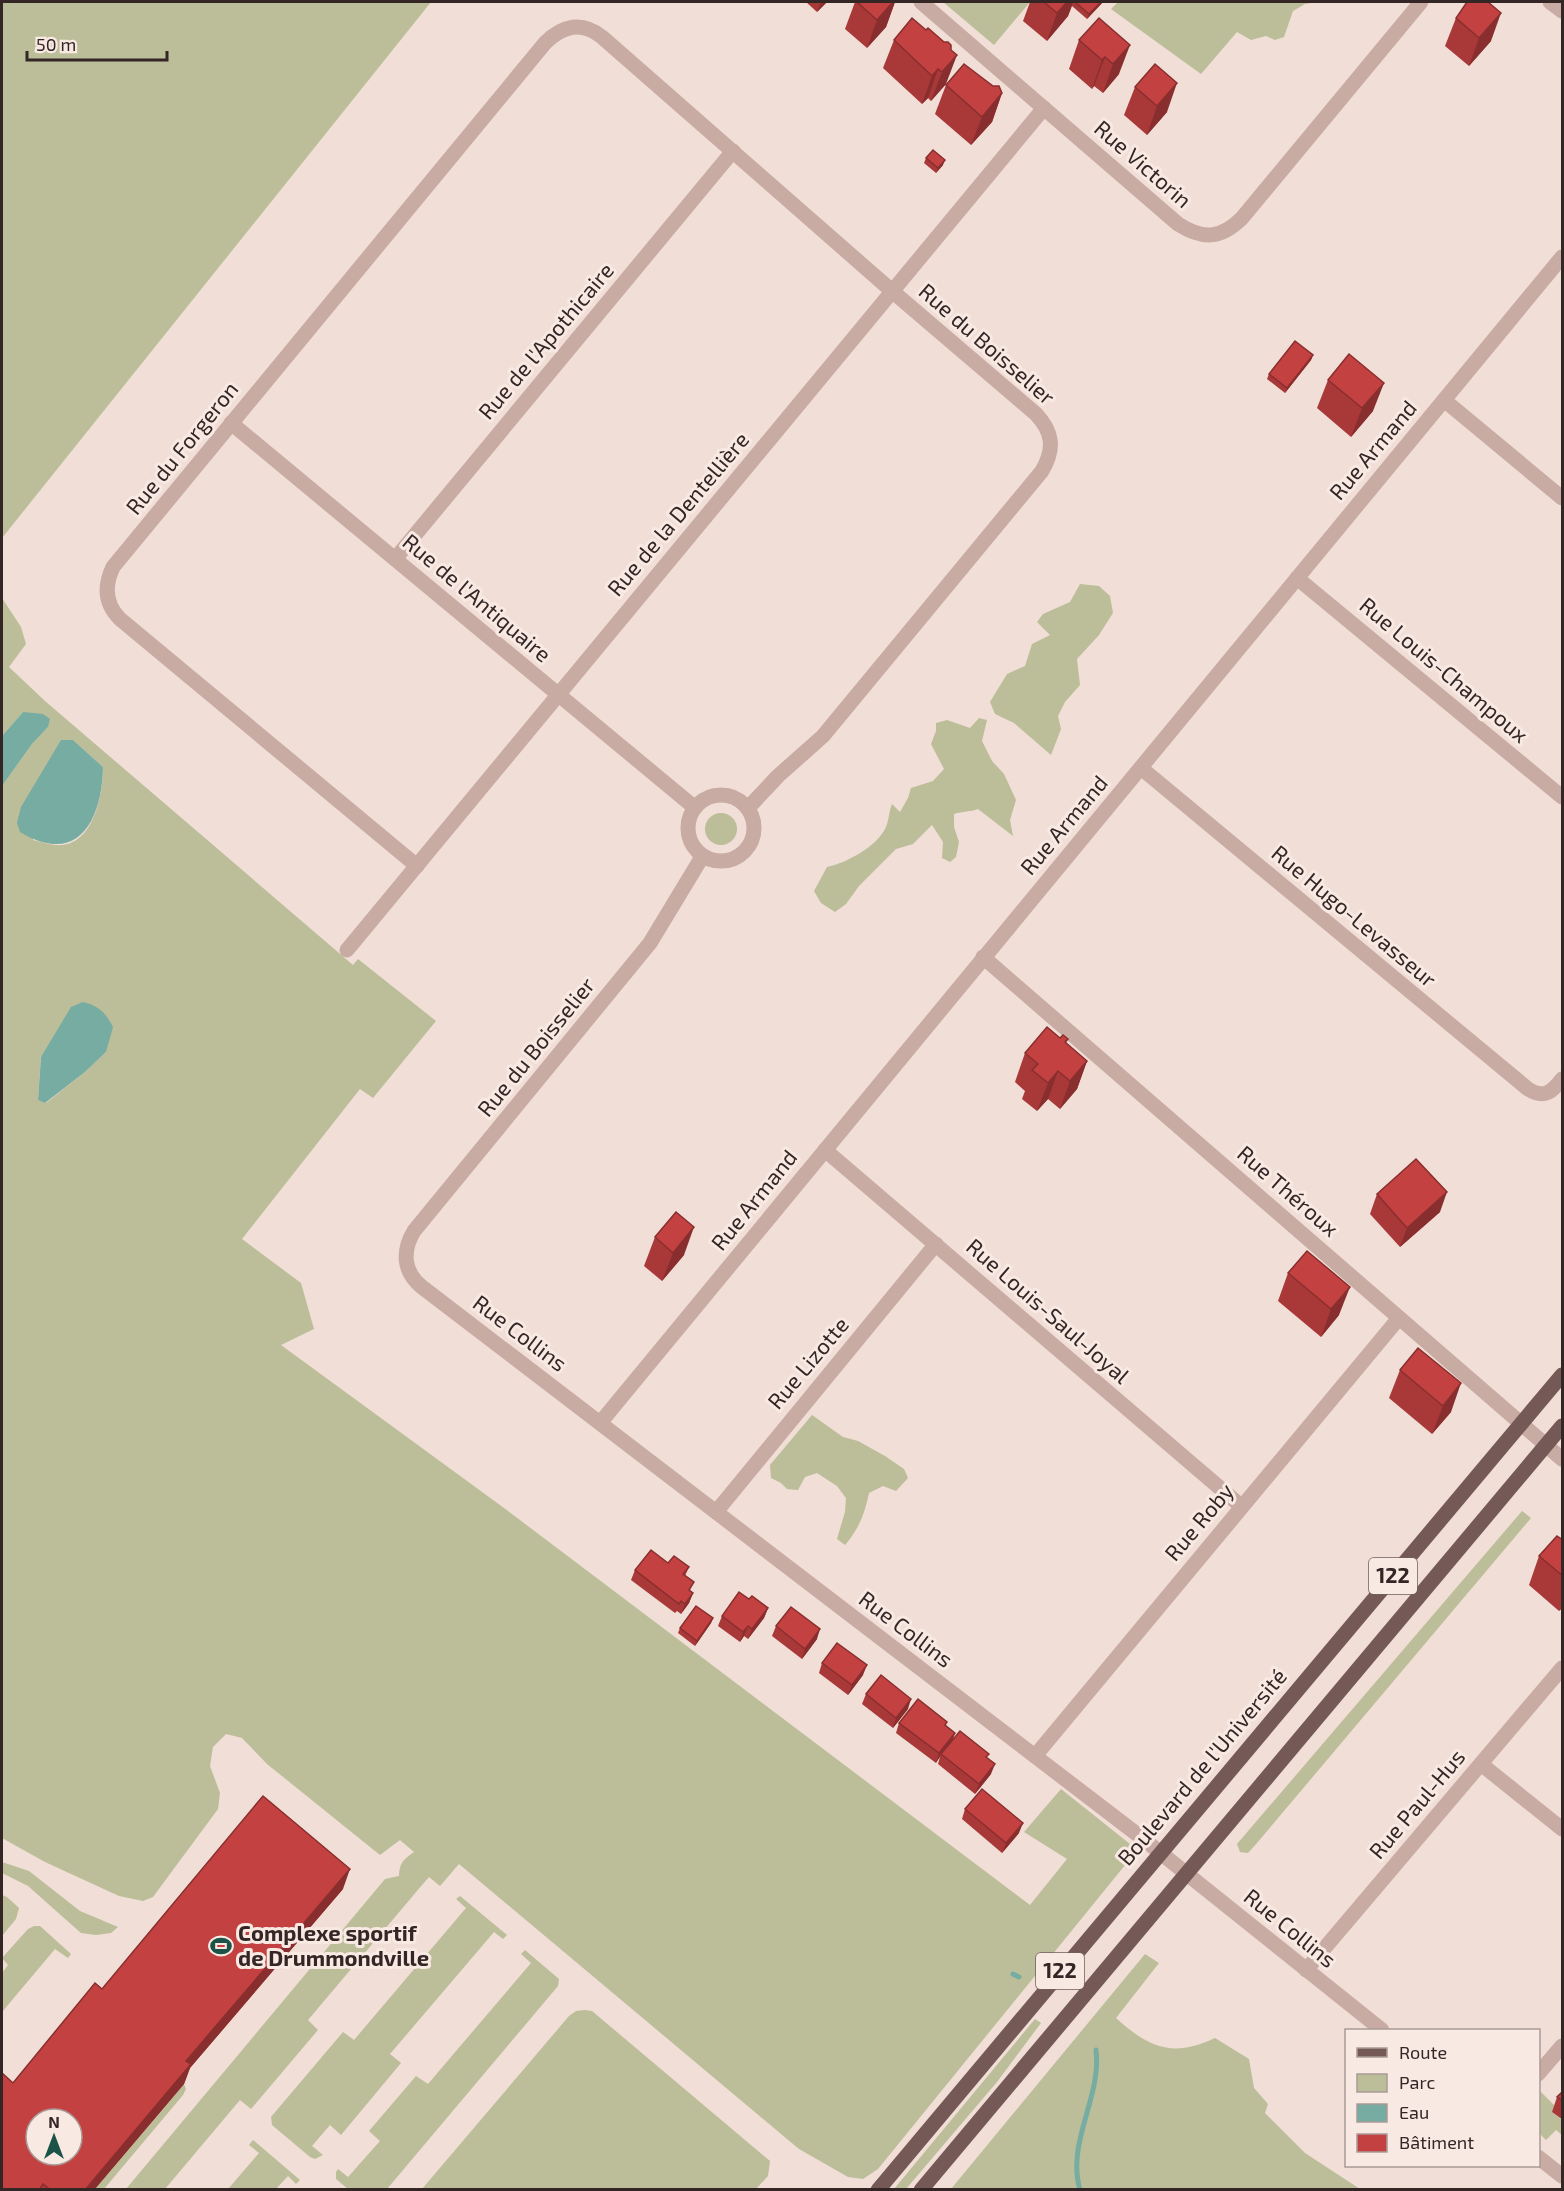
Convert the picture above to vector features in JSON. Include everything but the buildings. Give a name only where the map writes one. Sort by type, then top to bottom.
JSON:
[{"type":"main road","name":"Boulevard de l'Université","points":[[878,2190],[1563,1375]]},
{"type":"main road","points":[[921,2190],[1563,1426]]},
{"type":"street","name":"Rue Victorin","points":[[921,2],[1178,224],[1197,234],[1219,234],[1234,226],[1242,218],[1421,2]]},
{"type":"street","points":[[1550,2],[1563,11]]},
{"type":"street","name":"Rue du Boisselier","points":[[575,26],[590,29],[602,37],[1043,422],[1049,430],[1051,439],[1048,461],[824,736],[747,808]]},
{"type":"street","name":"Rue du Forgeron","points":[[417,866],[120,619],[113,612],[109,603],[107,585],[113,567],[545,43],[559,31],[575,26]]},
{"type":"street","name":"Rue de la Dentellière","points":[[347,950],[1044,108]]},
{"type":"street","name":"Rue de l'Apothicaire","points":[[395,559],[733,151]]},
{"type":"street","name":"Rue Armand","points":[[600,1422],[1563,257]]},
{"type":"street","points":[[1443,400],[1563,498]]},
{"type":"street","name":"Rue de l'Antiquaire","points":[[231,423],[694,807]]},
{"type":"street","name":"Rue Louis-Champoux","points":[[1297,578],[1563,797]]},
{"type":"street","name":"Rue Hugo-Levasseur","points":[[1141,768],[1528,1089],[1540,1095],[1553,1091],[1563,1079]]},
{"type":"street","points":[[717,795],[734,798],[747,808],[752,816],[754,835],[745,851],[729,861],[720,862],[702,857],[690,843],[687,834],[689,816],[694,807],[708,797],[717,795]]},
{"type":"street","name":"Rue du Boisselier","points":[[406,1263],[408,1243],[414,1231],[650,943],[702,857]]},
{"type":"street","name":"Rue Théroux","points":[[983,957],[1563,1460]]},
{"type":"street","name":"Rue Louis-Saul-Joyal","points":[[825,1149],[1241,1506]]},
{"type":"street","name":"Rue Lizotte","points":[[716,1512],[936,1244]]},
{"type":"street","name":"Rue Collins","points":[[406,1263],[411,1277],[422,1287],[1186,1872],[1380,2029]]},
{"type":"street","name":"Rue Roby","points":[[1035,1756],[1400,1318]]},
{"type":"street","name":"Rue Paul-Hus","points":[[1306,1970],[1563,1668]]},
{"type":"street","points":[[1481,1764],[1563,1829]]},
{"type":"street","points":[[1540,2073],[1563,2046]]},
{"type":"street","points":[[1540,2158],[1563,2176]]},
{"type":"green space","points":[[2,2],[431,2],[2,538]]},
{"type":"green space","points":[[943,2],[1030,2],[994,45]]},
{"type":"green space","points":[[1118,2],[1317,2],[1305,4],[1293,11],[1284,37],[1275,40],[1266,36],[1251,40],[1237,32],[1201,74],[1111,9]]},
{"type":"green space","points":[[1080,584],[1099,586],[1110,596],[1113,613],[1099,635],[1077,659],[1080,685],[1065,702],[1058,716],[1061,729],[1051,755],[1014,723],[995,714],[990,702],[1007,674],[1025,666],[1032,644],[1050,635],[1037,622],[1043,614],[1070,602]]},
{"type":"green space","points":[[2,598],[21,627],[26,644],[9,667],[45,701],[353,965],[358,959],[436,1021],[373,1098],[360,1089],[242,1239],[301,1283],[314,1329],[281,1345],[504,1508],[1030,1905],[1067,1859],[1024,1832],[1061,1789],[1130,1844],[1130,1859],[878,2169],[863,2179],[848,2177],[799,2149],[459,1864],[440,1886],[429,1877],[422,1885],[308,2020],[318,2030],[251,2109],[240,2100],[165,2189],[126,2189],[385,1879],[399,1876],[403,1862],[414,1852],[400,1840],[380,1855],[267,1764],[242,1738],[226,1734],[213,1747],[210,1766],[220,1793],[218,1809],[153,1897],[143,1901],[119,1896],[45,1862],[2,1838],[2,786],[32,744],[48,727],[23,712],[2,736]],"holes":[[[73,740],[103,767],[99,802],[95,814],[82,835],[73,842],[59,845],[33,840]],[[106,1052],[46,1103],[38,1100],[41,1056]]]},
{"type":"green space","points":[[979,718],[987,720],[982,741],[992,761],[1004,774],[1016,800],[1010,820],[1013,836],[978,809],[954,814],[954,827],[959,842],[956,857],[950,862],[942,858],[943,842],[932,825],[913,844],[896,849],[859,886],[846,904],[835,912],[821,903],[814,891],[827,867],[852,858],[876,841],[886,827],[892,804],[900,812],[911,788],[933,781],[944,769],[931,744],[936,731],[936,723],[947,720],[970,728]]},
{"type":"green space","points":[[721,813],[733,817],[737,829],[733,841],[721,845],[709,841],[705,829],[709,817]]},
{"type":"green space","points":[[812,1415],[843,1437],[858,1441],[885,1456],[904,1469],[908,1478],[896,1491],[883,1486],[869,1493],[861,1520],[845,1545],[837,1539],[845,1512],[846,1498],[837,1486],[817,1473],[805,1477],[798,1490],[787,1489],[771,1478],[770,1465]]},
{"type":"green space","points":[[1522,1511],[1531,1518],[1257,1843],[1248,1853],[1240,1852],[1237,1844]]},
{"type":"green space","points":[[2,1862],[29,1871],[80,1911],[118,1927],[111,1933],[96,1935],[81,1933],[28,1886],[2,1873]]},
{"type":"green space","points":[[2,1895],[19,1908],[16,1919],[2,1936]]},
{"type":"green space","points":[[460,1896],[507,1935],[503,1939],[494,1932],[390,2054],[401,2063],[341,2135],[330,2125],[312,2146],[323,2155],[315,2159],[310,2157],[272,2125],[271,2117],[343,2032],[354,2040],[466,1908],[456,1899]]},
{"type":"green space","points":[[40,1926],[71,1954],[68,1958],[55,1949],[2,2012],[2,1973],[8,1965],[2,1958],[28,1929]]},
{"type":"green space","points":[[525,1950],[559,1979],[558,1986],[387,2189],[348,2189],[336,2179],[338,2169],[348,2177],[380,2141],[369,2131],[416,2076],[428,2084],[531,1963],[521,1954]]},
{"type":"green space","points":[[1145,1954],[1159,1963],[1116,2018],[1139,2037],[1162,2047],[1186,2048],[1215,2038],[1249,2059],[1254,2088],[1268,2104],[1265,2113],[1305,2153],[1360,2189],[951,2189]]},
{"type":"green space","points":[[576,2011],[592,2011],[770,2161],[768,2176],[756,2189],[422,2189],[569,2016]]},
{"type":"green space","points":[[1035,2019],[1041,2023],[997,2082],[906,2189],[894,2189]]},
{"type":"green space","points":[[184,2084],[186,2089],[183,2095],[104,2189],[94,2189]]},
{"type":"green space","points":[[1540,2093],[1556,2107],[1552,2112],[1562,2120],[1562,2135],[1556,2130],[1546,2140],[1540,2134]]},
{"type":"green space","points":[[253,2140],[300,2180],[296,2184],[288,2176],[276,2189],[228,2189],[259,2153],[249,2145]]},
{"type":"water","points":[[23,712],[43,714],[50,719],[48,727],[32,744],[2,786],[2,736]]},
{"type":"water","points":[[61,740],[73,740],[103,767],[102,786],[92,820],[83,832],[71,841],[57,844],[40,841],[20,832],[17,823],[21,807]]},
{"type":"water","points":[[83,1002],[101,1010],[113,1027],[106,1052],[85,1072],[45,1103],[38,1100],[41,1057],[71,1007]]},
{"type":"waterway","points":[[1013,1974],[1019,1977]]},
{"type":"waterway","points":[[1080,2190],[1077,2154],[1094,2085],[1096,2050]]},
{"type":"place","name":"Complexe sportif de Drummondville","points":[[221,1946]]}]
